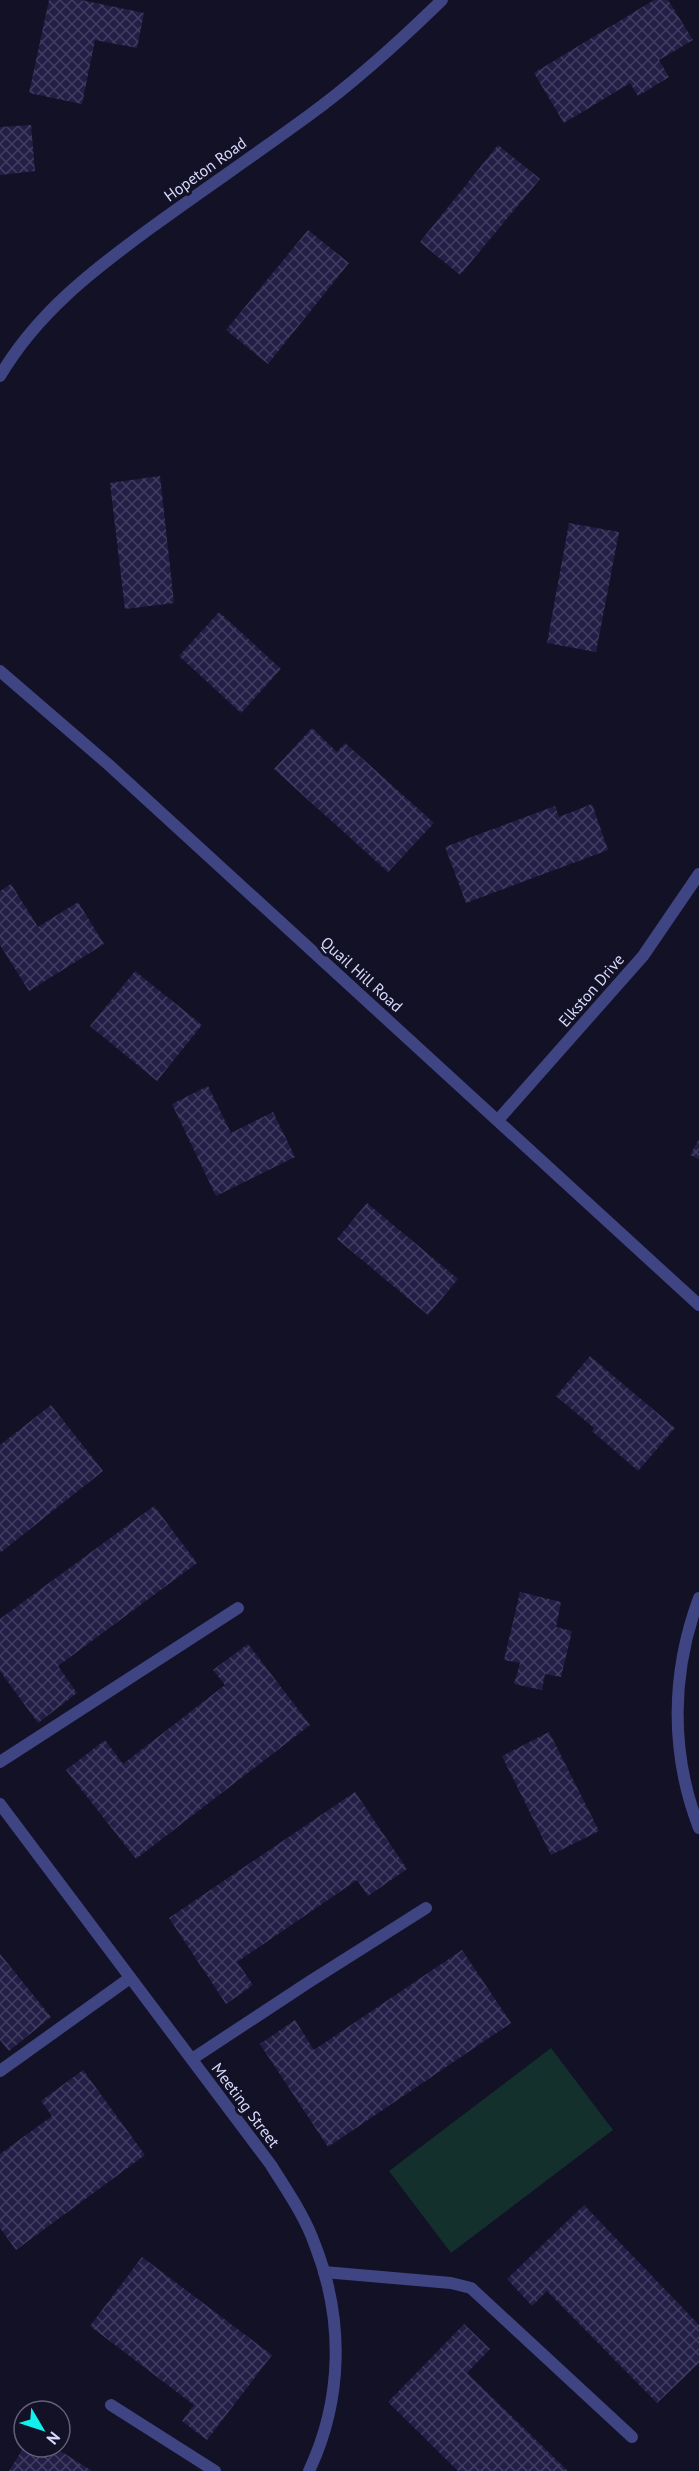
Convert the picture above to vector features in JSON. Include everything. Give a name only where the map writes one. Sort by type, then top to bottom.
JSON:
[{"type":"street","name":"Hopeton Road","points":[[0,376],[46,314],[77,284],[211,184],[309,115],[402,39],[442,0]]},
{"type":"street","name":"Quail Hill Road","points":[[0,671],[109,765],[699,1305]]},
{"type":"street","name":"Elkston Drive","points":[[498,1120],[643,956],[699,874]]},
{"type":"street","points":[[699,1598],[687,1630],[677,1682],[678,1741],[688,1799],[699,1828]]},
{"type":"street","points":[[0,1762],[238,1608]]},
{"type":"street","name":"Meeting Street","points":[[0,1804],[271,2165],[303,2217],[324,2272],[335,2323],[336,2376],[332,2403],[317,2454],[309,2471]]},
{"type":"street","points":[[192,2059],[426,1908]]},
{"type":"street","points":[[0,2071],[130,1978]]},
{"type":"street","points":[[324,2272],[451,2283],[471,2288],[632,2437]]},
{"type":"street","points":[[111,2405],[215,2471]]},
{"type":"green space","points":[[551,2048],[613,2130],[451,2253],[389,2171]]},
{"type":"building","points":[[49,0],[81,0],[144,13],[137,48],[95,40],[82,104],[29,93]]},
{"type":"building","points":[[654,0],[668,0],[693,40],[659,60],[669,77],[638,96],[630,83],[564,123],[534,73]]},
{"type":"building","points":[[31,125],[35,171],[0,175],[0,127]]},
{"type":"building","points":[[498,145],[540,179],[460,275],[420,242]]},
{"type":"building","points":[[308,230],[349,263],[268,364],[226,330]]},
{"type":"building","points":[[160,476],[174,603],[125,609],[110,483]]},
{"type":"building","points":[[569,523],[619,532],[596,652],[547,643]]},
{"type":"building","points":[[219,612],[281,669],[241,713],[179,656]]},
{"type":"building","points":[[312,728],[337,752],[345,743],[434,823],[388,872],[274,769]]},
{"type":"building","points":[[592,804],[608,850],[466,903],[445,847],[555,806],[559,817]]},
{"type":"building","points":[[11,884],[38,927],[78,902],[104,944],[29,991],[0,945],[0,891]]},
{"type":"building","points":[[135,971],[202,1025],[157,1081],[90,1026]]},
{"type":"building","points":[[208,1086],[231,1133],[273,1112],[295,1157],[216,1196],[172,1104]]},
{"type":"building","points":[[699,1139],[699,1159],[690,1155]]},
{"type":"building","points":[[367,1203],[458,1279],[428,1315],[337,1239]]},
{"type":"building","points":[[590,1356],[675,1428],[638,1471],[592,1431],[594,1428],[556,1396]]},
{"type":"building","points":[[51,1405],[103,1471],[0,1553],[0,1445]]},
{"type":"building","points":[[154,1506],[197,1563],[58,1666],[77,1693],[38,1723],[0,1671],[0,1619]]},
{"type":"building","points":[[520,1592],[561,1602],[556,1627],[572,1631],[561,1677],[545,1674],[542,1690],[514,1684],[520,1663],[504,1660]]},
{"type":"building","points":[[248,1644],[310,1725],[136,1859],[66,1770],[105,1740],[123,1764],[225,1685],[213,1670]]},
{"type":"building","points":[[549,1732],[599,1831],[551,1855],[502,1756]]},
{"type":"building","points":[[355,1792],[407,1869],[368,1896],[357,1880],[237,1962],[253,1985],[226,2004],[169,1918]]},
{"type":"building","points":[[462,1950],[511,2023],[328,2147],[260,2044],[295,2020],[314,2050]]},
{"type":"building","points":[[0,1954],[51,2017],[9,2051],[0,2040]]},
{"type":"building","points":[[83,2070],[145,2155],[16,2250],[0,2228],[0,2154],[52,2116],[41,2101]]},
{"type":"building","points":[[584,2205],[699,2325],[699,2363],[657,2403],[547,2291],[532,2306],[507,2279]]},
{"type":"building","points":[[142,2257],[272,2355],[207,2440],[182,2421],[194,2405],[90,2326]]},
{"type":"building","points":[[464,2324],[490,2349],[467,2373],[568,2471],[458,2471],[388,2402]]},
{"type":"building","points":[[72,2458],[92,2471],[9,2471],[16,2459]]}]
